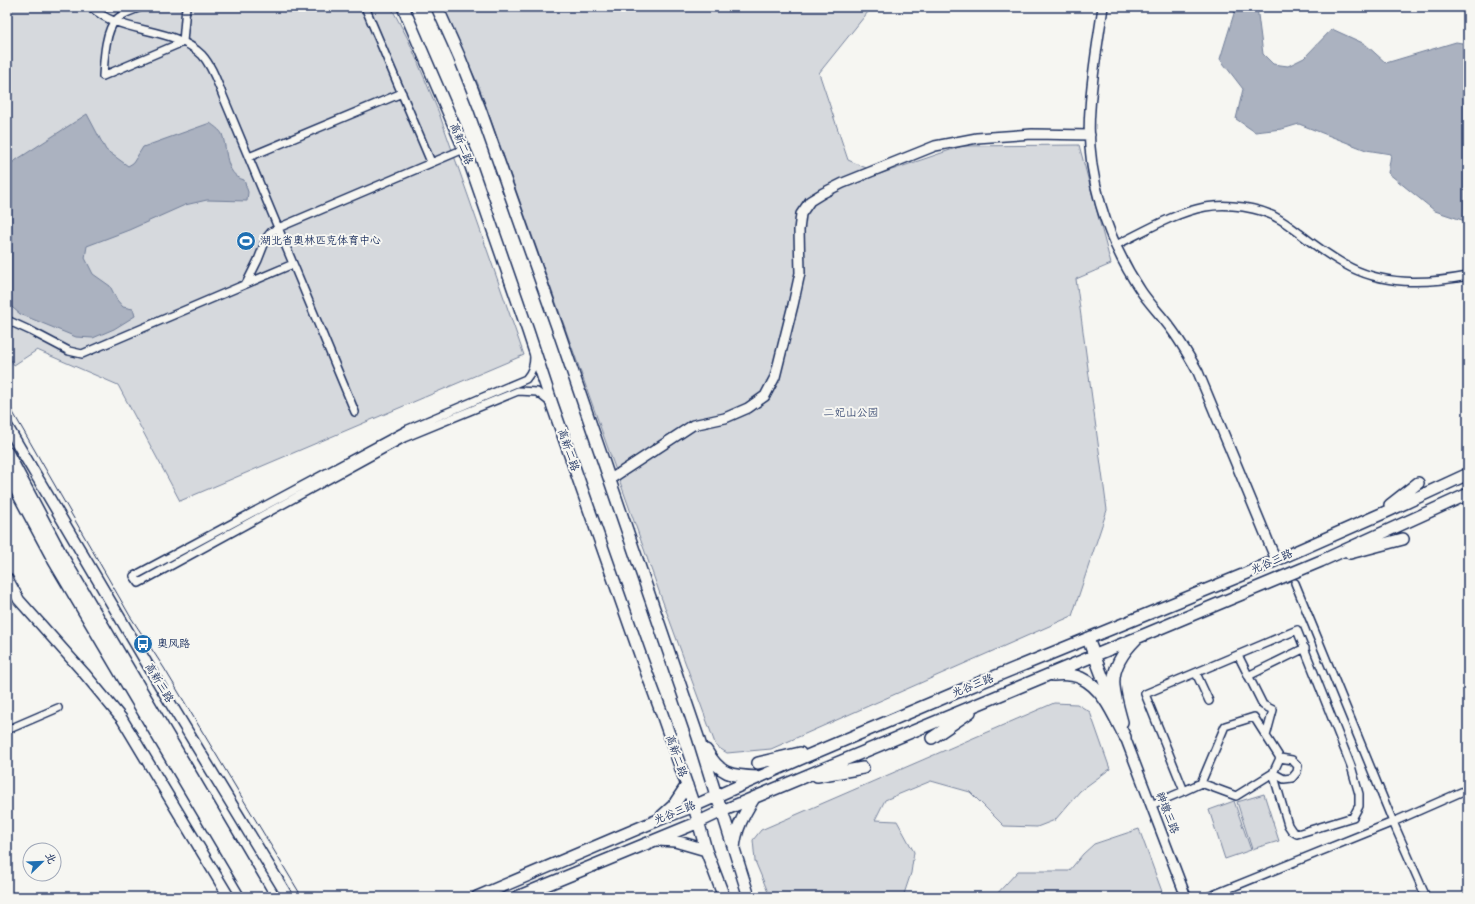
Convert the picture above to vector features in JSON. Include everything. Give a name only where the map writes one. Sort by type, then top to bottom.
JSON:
[{"type":"main road","name":"高新二路","points":[[403,7],[464,149],[694,806],[706,850],[724,897]]},
{"type":"main road","points":[[436,7],[459,56],[480,110],[556,324],[698,737],[734,854],[749,897]]},
{"type":"main road","name":"高新三路","points":[[7,426],[166,696],[288,897]]},
{"type":"main road","name":"高新三路","points":[[7,452],[62,556],[264,897]]},
{"type":"main road","points":[[7,473],[54,561],[252,897]]},
{"type":"main road","name":"光谷三路","points":[[477,897],[694,806],[834,744],[962,690],[1276,560],[1468,474]]},
{"type":"main road","points":[[1377,516],[1418,483]]},
{"type":"main road","name":"光谷三路","points":[[517,897],[699,822],[1044,675],[1321,561],[1468,494]]},
{"type":"main road","points":[[1321,561],[1403,539]]},
{"type":"main road","points":[[7,578],[19,600],[84,673],[122,719],[229,897]]},
{"type":"main road","points":[[1125,737],[1113,685],[1117,667],[1126,649],[1139,636]]},
{"type":"main road","points":[[1088,639],[1125,737]]},
{"type":"main road","points":[[1044,675],[1068,674],[1081,678],[1097,688],[1125,737]]},
{"type":"main road","points":[[932,738],[989,699]]},
{"type":"main road","points":[[698,737],[711,760],[720,769],[733,775],[760,777]]},
{"type":"main road","points":[[758,763],[834,744]]},
{"type":"main road","points":[[797,780],[863,768]]},
{"type":"main road","points":[[658,820],[673,806],[686,785]]},
{"type":"main road","points":[[734,854],[734,844],[740,822],[754,798]]},
{"type":"main road","points":[[656,840],[675,841],[706,850]]},
{"type":"street","points":[[91,7],[103,16],[114,21],[183,42],[202,56],[214,74],[355,412]]},
{"type":"street","points":[[141,7],[122,15],[114,21],[106,46],[103,76],[183,42]]},
{"type":"street","points":[[183,42],[186,7]]},
{"type":"street","points":[[365,7],[431,162]]},
{"type":"street","points":[[1103,7],[1090,111],[1090,147],[1094,174],[1104,218],[1116,245],[1141,291],[1170,326],[1198,372],[1276,560]]},
{"type":"street","points":[[249,158],[402,93]]},
{"type":"street","points":[[609,480],[693,425],[725,418],[748,408],[765,396],[775,377],[793,305],[800,273],[799,230],[801,214],[810,201],[823,192],[843,183],[935,146],[977,138],[1032,134],[1090,136]]},
{"type":"street","points":[[246,284],[258,260],[267,236],[271,232],[464,149]]},
{"type":"street","points":[[1116,245],[1183,214],[1206,207],[1228,206],[1255,209],[1279,218],[1309,241],[1345,264],[1367,274],[1389,280],[1410,282],[1440,281],[1468,276]]},
{"type":"street","points":[[7,320],[69,351],[82,354],[293,264]]},
{"type":"street","points":[[535,350],[534,364],[531,373],[526,379],[408,429],[134,576],[138,583],[404,438],[437,424],[518,391],[537,392],[552,404]]},
{"type":"street","points":[[1295,583],[1393,822],[1426,897]]},
{"type":"street","points":[[1184,791],[1145,694],[1298,630],[1351,766],[1359,794],[1359,806],[1353,817],[1297,834],[1292,832],[1288,825],[1273,772]]},
{"type":"street","points":[[1248,676],[1304,648]]},
{"type":"street","points":[[1238,655],[1263,705],[1273,710],[1266,736]]},
{"type":"street","points":[[1196,673],[1209,700]]},
{"type":"street","points":[[7,730],[58,708]]},
{"type":"street","points":[[1151,805],[1201,783],[1225,726],[1254,717],[1280,758],[1292,760],[1298,766],[1297,772],[1292,778],[1284,779],[1273,772]]},
{"type":"street","name":"神墩三路","points":[[1125,737],[1186,897]]},
{"type":"street","points":[[1201,783],[1236,796],[1273,772],[1280,758]]},
{"type":"street","points":[[1208,897],[1393,822],[1468,789]]},
{"type":"green space","name":"湖北省奥林匹克体育中心","points":[[7,7],[391,7],[408,39],[439,113],[524,355],[180,501],[118,385],[37,350],[14,365],[7,354]]},
{"type":"green space","name":"二妃山公园","points":[[441,7],[872,7],[819,73],[848,160],[880,174],[962,146],[1079,145],[1111,264],[1076,279],[1107,510],[1072,616],[771,749],[727,753],[716,746],[660,594],[478,84]]},
{"type":"green space","points":[[1054,703],[1077,704],[1090,712],[1110,769],[1080,791],[1055,820],[1037,827],[1004,826],[970,792],[931,781],[885,800],[875,820],[897,821],[914,852],[911,873],[903,897],[770,897],[755,861],[753,840],[761,830]]},
{"type":"green space","points":[[1264,794],[1279,841],[1252,849],[1237,802]]},
{"type":"green space","points":[[1234,801],[1251,850],[1225,859],[1209,810]]},
{"type":"green space","points":[[1139,829],[1164,897],[994,897],[1018,871],[1069,871],[1083,854],[1094,844]]},
{"type":"shaded area","points":[[1236,7],[1257,7],[1263,54],[1273,64],[1288,66],[1304,58],[1332,29],[1365,44],[1386,63],[1456,42],[1468,44],[1468,220],[1465,221],[1435,211],[1388,173],[1391,154],[1366,150],[1299,124],[1282,129],[1255,132],[1236,119],[1243,89],[1220,59]]},
{"type":"shaded area","points":[[87,114],[106,150],[128,166],[133,163],[143,147],[210,123],[222,134],[230,167],[233,173],[244,180],[248,192],[247,201],[207,200],[185,205],[129,230],[87,246],[85,258],[93,274],[110,286],[117,300],[123,307],[133,309],[135,316],[114,329],[93,338],[76,337],[20,314],[7,303],[7,164],[10,164]]},
{"type":"tram line","points":[[7,402],[130,616],[164,668],[302,897]]},
{"type":"place","name":"湖北省奥林匹克体育中心","points":[[246,241]]},
{"type":"place","name":"奥风路","points":[[143,644]]}]
